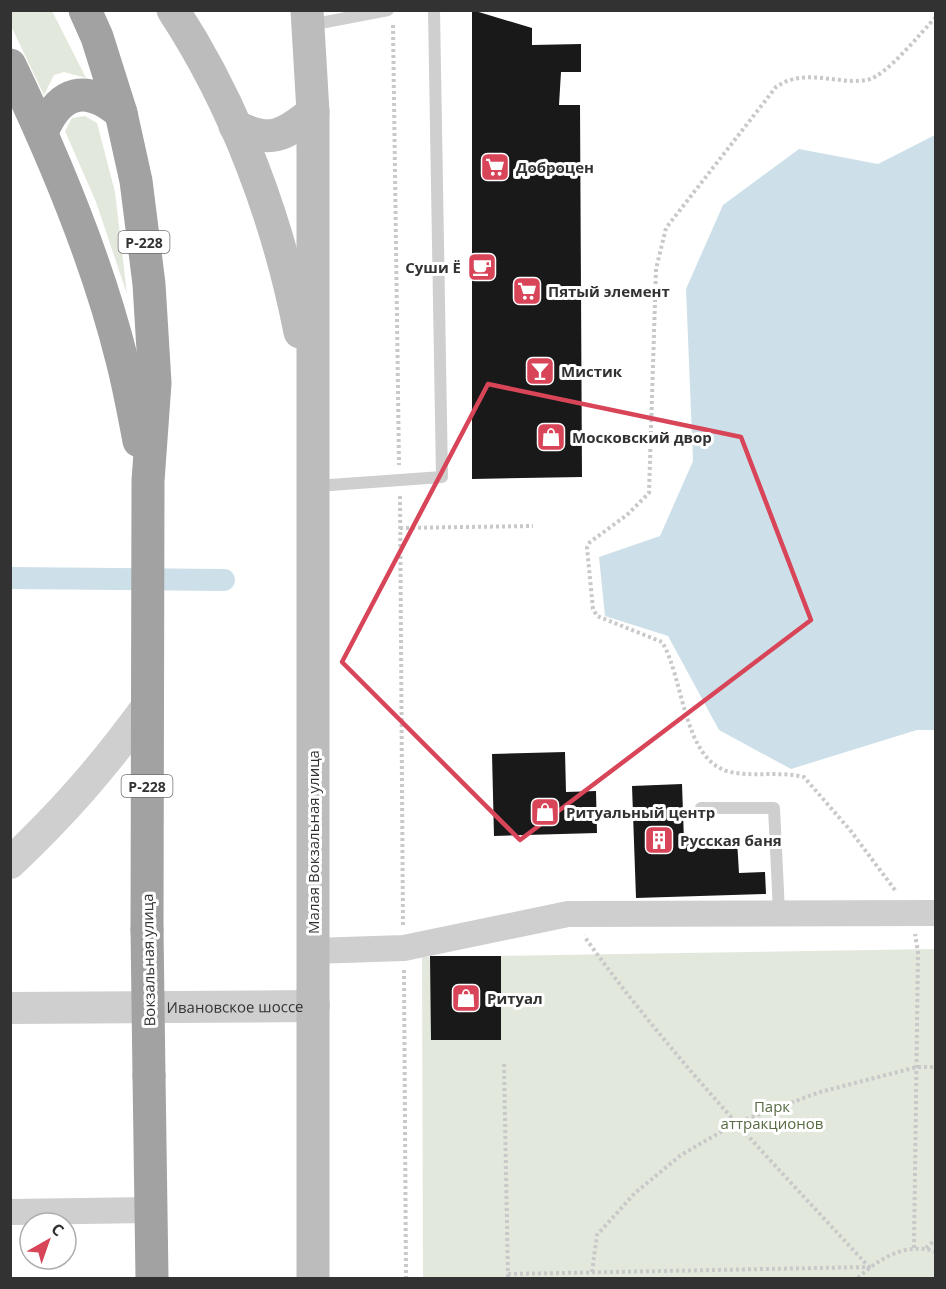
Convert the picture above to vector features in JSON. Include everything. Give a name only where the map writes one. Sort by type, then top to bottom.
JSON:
[{"type":"highway","name":"Р-228","points":[[85,10],[97,37],[121,113],[136,181],[149,284],[155,383],[148,481]]},
{"type":"highway","name":"Р-228","points":[[10,65],[42,132],[89,254],[122,359],[148,481]]},
{"type":"highway","points":[[42,132],[58,105],[72,96],[88,94],[104,98],[121,113]]},
{"type":"highway","name":"Вокзальная улица","points":[[148,481],[147,930],[152,1278]]},
{"type":"main road","points":[[173,10],[235,126],[268,210],[290,287],[314,405]]},
{"type":"main road","points":[[308,18],[313,112],[314,405]]},
{"type":"main road","points":[[235,126],[255,136],[276,136],[292,130],[313,112]]},
{"type":"main road","name":"Малая Вокзальная улица","points":[[313,1278],[314,405]]},
{"type":"street","points":[[10,863],[59,817],[101,770],[147,707]]},
{"type":"street","points":[[313,951],[404,948],[568,914],[923,913]]},
{"type":"street","name":"Ивановское шоссе","points":[[10,1008],[314,1006]]},
{"type":"street","points":[[10,1212],[151,1210]]},
{"type":"lane","points":[[308,18],[388,10]]},
{"type":"lane","points":[[315,486],[442,477],[434,10]]},
{"type":"lane","points":[[701,808],[774,808],[779,912]]},
{"type":"path","points":[[914,1248],[918,952],[923,913],[804,777],[729,771],[710,763],[700,750],[688,721],[672,662],[662,642],[597,616],[593,609],[587,548],[590,542],[641,503],[649,492],[656,269],[666,228],[776,87],[797,76],[868,80],[890,65],[936,17]]},
{"type":"path","points":[[400,528],[533,526]]},
{"type":"path","points":[[568,914],[604,964],[735,1123],[869,1267]]},
{"type":"path","points":[[404,948],[406,1278]]},
{"type":"path","points":[[504,1064],[508,1276],[592,1272],[869,1267]]},
{"type":"path","points":[[592,1272],[597,1235],[635,1193],[681,1155],[735,1123],[820,1092],[917,1067],[936,1067]]},
{"type":"path","points":[[926,1248],[936,1239]]},
{"type":"path","points":[[858,1278],[869,1267],[898,1251],[926,1248],[936,1252]]},
{"type":"highlighted area","points":[[488,384],[741,437],[811,620],[520,840],[342,662]]},
{"type":"green space","points":[[11,10],[52,11],[86,78],[64,72],[54,75],[44,95],[11,26]]},
{"type":"green space","points":[[85,116],[97,123],[115,192],[127,294],[96,202],[65,131],[72,118]]},
{"type":"green space","name":"Парк аттракционов","points":[[935,949],[935,1278],[423,1278],[422,957]]},
{"type":"shaded area","points":[[935,135],[935,730],[917,730],[791,769],[719,730],[668,636],[605,616],[599,557],[660,536],[693,461],[686,289],[723,205],[799,149],[878,164]]},
{"type":"building","name":"Пятый элемент","points":[[472,10],[532,28],[532,45],[581,44],[581,72],[561,72],[559,105],[580,105],[582,477],[472,479]]},
{"type":"building","name":"Ритуальный центр","points":[[565,752],[566,792],[596,791],[597,833],[494,836],[492,754]]},
{"type":"building","name":"Русская баня","points":[[682,784],[684,841],[737,840],[739,873],[765,872],[766,894],[636,898],[632,786]]},
{"type":"building","name":"Ритуал","points":[[430,956],[501,956],[501,1040],[431,1040]]},
{"type":"waterway","points":[[10,578],[224,580]]},
{"type":"place","name":"Доброцен","points":[[495,167]]},
{"type":"place","name":"Суши Ё","points":[[482,267]]},
{"type":"place","name":"Пятый элемент","points":[[527,291]]},
{"type":"place","name":"Мистик","points":[[540,371]]},
{"type":"place","name":"Московский двор","points":[[551,437]]},
{"type":"place","name":"Ритуальный центр","points":[[545,812]]},
{"type":"place","name":"Русская баня","points":[[659,840]]},
{"type":"place","name":"Ритуал","points":[[466,998]]}]
